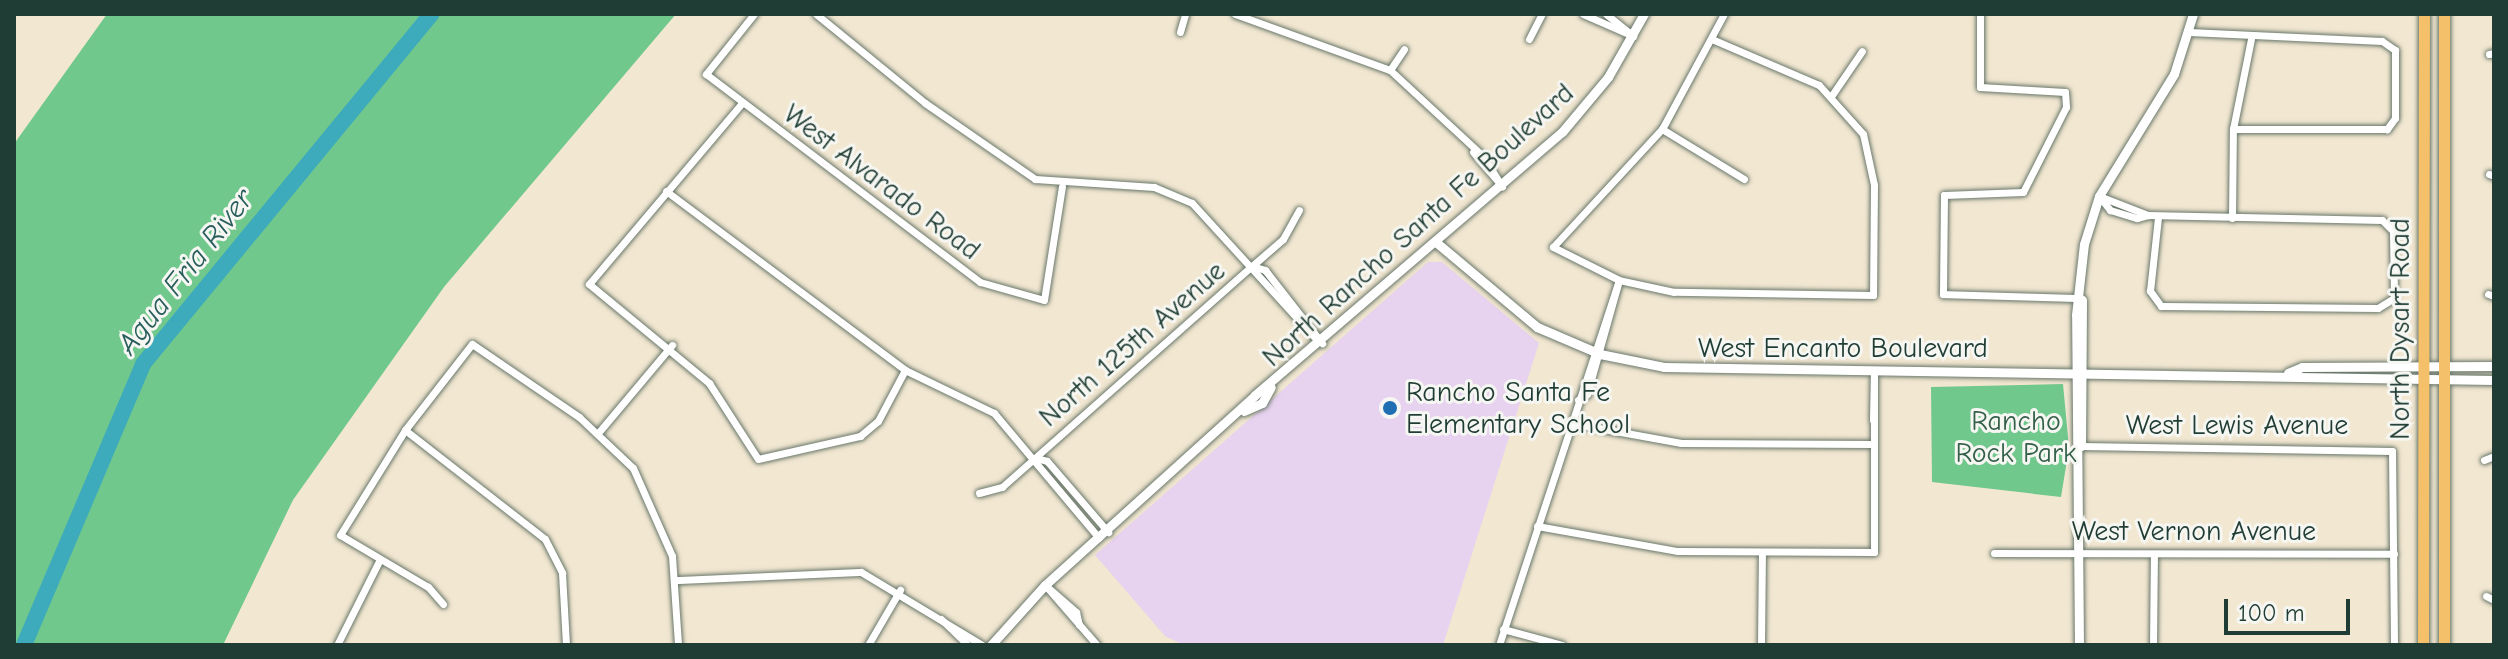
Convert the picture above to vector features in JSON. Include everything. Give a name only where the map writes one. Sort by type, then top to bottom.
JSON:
[{"type":"main road","name":"North Dysart Road","points":[[2423,645],[2424,14]]},
{"type":"main road","name":"North Dysart Road","points":[[2444,14],[2444,645]]},
{"type":"street","name":"West Alvarado Road","points":[[754,14],[706,74],[980,282],[1044,300],[1062,186]]},
{"type":"street","points":[[817,14],[925,103],[1035,179],[1062,186],[1172,192],[1210,216],[1322,343]]},
{"type":"street","points":[[1180,32],[1185,14]]},
{"type":"street","points":[[1235,14],[1390,70],[1473,152],[1502,186]]},
{"type":"street","points":[[1529,39],[1542,14]]},
{"type":"street","points":[[1583,14],[1633,36]]},
{"type":"street","points":[[1606,14],[1633,36]]},
{"type":"street","name":"North Rancho Santa Fe Boulevard","points":[[991,645],[1045,585],[1244,411],[1256,409],[1271,387],[1570,124],[1633,36],[1644,14]]},
{"type":"street","points":[[1714,40],[1832,95],[1863,134],[1871,158],[1873,295],[1689,294],[1619,280],[1553,247],[1662,129],[1714,40],[1724,14]]},
{"type":"street","points":[[1980,14],[1980,87],[2065,92],[2066,107],[2023,192],[1944,195],[1943,294],[2081,298]]},
{"type":"street","points":[[2079,645],[2084,244],[2099,196],[2169,83],[2193,14]]},
{"type":"street","points":[[2189,32],[2251,39],[2389,42],[2393,125],[2233,129]]},
{"type":"street","points":[[2232,218],[2233,129],[2251,39]]},
{"type":"street","points":[[1390,70],[1404,49]]},
{"type":"street","points":[[1832,95],[1862,51]]},
{"type":"street","points":[[742,103],[589,284],[672,345],[737,419],[758,459],[860,436],[878,421],[905,370]]},
{"type":"street","points":[[1662,129],[1744,179]]},
{"type":"street","points":[[666,191],[905,370],[994,413],[1104,535]]},
{"type":"street","points":[[2099,196],[2110,210],[2158,217],[2390,224],[2390,305],[2153,301],[2158,217]]},
{"type":"street","name":"North 125th Avenue","points":[[979,493],[1002,487],[1036,458],[1283,239],[1299,210]]},
{"type":"street","name":"West Encanto Boulevard","points":[[1437,243],[1503,304],[1595,353],[1689,369],[2288,373],[2494,380]]},
{"type":"street","points":[[1499,645],[1619,280]]},
{"type":"street","points":[[443,604],[340,535],[405,430],[472,344],[598,433],[646,491],[677,580],[678,645]]},
{"type":"street","points":[[598,433],[672,345]]},
{"type":"street","name":"West Encanto Boulevard","points":[[2288,373],[2302,367],[2494,366]]},
{"type":"street","points":[[1537,526],[1627,546],[1762,553],[1874,552],[1874,370]]},
{"type":"street","points":[[1571,423],[1669,442],[1873,444]]},
{"type":"street","points":[[405,430],[545,539],[562,573],[566,645]]},
{"type":"street","name":"West Lewis Avenue","points":[[2081,446],[2392,451],[2394,554]]},
{"type":"street","points":[[2484,460],[2494,456]]},
{"type":"street","points":[[1761,645],[1762,553]]},
{"type":"street","name":"West Vernon Avenue","points":[[1994,553],[2394,554]]},
{"type":"street","points":[[2153,645],[2154,554]]},
{"type":"street","points":[[2394,554],[2394,645]]},
{"type":"street","points":[[337,645],[380,559]]},
{"type":"street","points":[[677,580],[847,569],[900,590],[982,645]]},
{"type":"street","points":[[1045,585],[1094,644]]},
{"type":"street","points":[[868,645],[900,590]]},
{"type":"street","points":[[941,619],[968,645]]},
{"type":"street","points":[[1503,629],[1562,645]]},
{"type":"shaded area","name":"Rancho Santa Fe Elementary School","points":[[1428,262],[1442,262],[1539,343],[1443,645],[1184,645],[1165,636],[1095,555]]},
{"type":"green space","points":[[107,14],[676,14],[444,287],[293,500],[223,645],[14,645],[14,144]]},
{"type":"green space","name":"Rancho Rock Park","points":[[2063,384],[2069,448],[2061,497],[1932,482],[1931,387]]},
{"type":"waterway","name":"Agua Fria River","points":[[24,645],[143,364],[432,14]]},
{"type":"place","name":"Rancho Santa Fe Elementary School","points":[[1390,408]]}]
